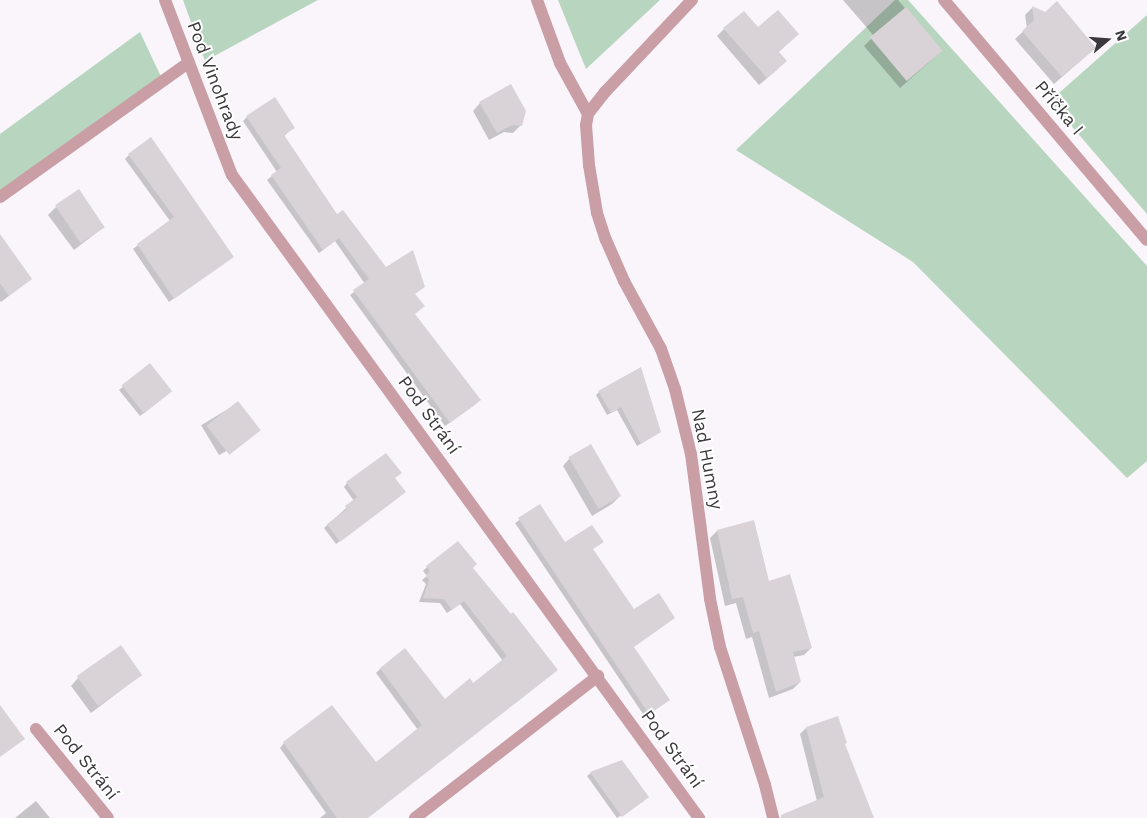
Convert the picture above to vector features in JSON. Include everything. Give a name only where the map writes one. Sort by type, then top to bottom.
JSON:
[{"type":"street","name":"Pod Vinohrady","points":[[165,0],[232,175]]},
{"type":"street","points":[[537,0],[560,64],[588,114],[605,92],[692,0]]},
{"type":"street","name":"Příčka I","points":[[944,0],[1147,240]]},
{"type":"street","points":[[0,197],[189,62]]},
{"type":"street","name":"Nad Humny","points":[[588,114],[586,125],[589,165],[597,213],[624,281],[660,349],[675,389],[692,454],[710,599],[720,647],[765,785],[773,818]]},
{"type":"street","name":"Pod Strání","points":[[232,175],[700,818]]},
{"type":"street","points":[[414,818],[598,676]]},
{"type":"street","name":"Pod Strání","points":[[36,728],[108,818]]},
{"type":"green space","points":[[183,0],[318,0],[205,61]]},
{"type":"green space","points":[[558,0],[660,0],[586,69]]},
{"type":"green space","points":[[895,0],[908,0],[1147,266],[1147,461],[1127,478],[913,262],[736,150]]},
{"type":"green space","points":[[1147,15],[1147,214],[1050,101]]},
{"type":"green space","points":[[140,32],[164,83],[0,191],[0,134]]},
{"type":"building","points":[[1057,1],[1096,48],[1062,77],[1022,31],[1034,20],[1032,6],[1045,12]]},
{"type":"building","points":[[906,7],[943,51],[907,81],[870,37]]},
{"type":"building","points":[[778,10],[799,34],[779,52],[787,61],[767,78],[723,28],[744,11],[758,27]]},
{"type":"building","points":[[511,84],[526,111],[522,126],[512,125],[497,133],[479,102]]},
{"type":"building","points":[[275,97],[295,128],[284,135],[337,214],[343,210],[386,267],[413,250],[425,287],[415,294],[425,306],[415,314],[481,400],[450,423],[353,290],[369,279],[339,238],[323,250],[271,175],[281,168],[246,116]]},
{"type":"building","points":[[151,137],[234,257],[174,299],[137,244],[174,217],[128,154]]},
{"type":"building","points":[[79,189],[105,227],[81,243],[55,205]]},
{"type":"building","points":[[0,234],[32,279],[9,296],[0,283]]},
{"type":"building","points":[[150,363],[172,391],[144,414],[122,385]]},
{"type":"building","points":[[641,367],[661,432],[641,444],[621,407],[611,413],[598,391]]},
{"type":"building","points":[[238,401],[261,430],[229,455],[206,426]]},
{"type":"building","points":[[591,444],[621,496],[598,509],[568,457]]},
{"type":"building","points":[[386,453],[402,473],[395,478],[406,492],[340,542],[327,524],[347,509],[345,506],[357,497],[346,482]]},
{"type":"building","points":[[540,504],[565,542],[592,525],[604,542],[593,549],[634,609],[659,593],[675,618],[634,647],[670,700],[649,714],[518,518]]},
{"type":"building","points":[[754,520],[769,581],[790,574],[812,648],[793,652],[801,682],[776,692],[759,631],[753,633],[743,597],[732,599],[717,530]]},
{"type":"building","points":[[458,541],[477,564],[473,568],[511,614],[513,612],[558,670],[368,818],[337,818],[283,742],[332,705],[376,762],[422,725],[380,668],[405,648],[445,699],[470,678],[473,683],[507,656],[464,601],[452,610],[444,599],[423,598],[429,580],[426,575],[430,571],[426,566]]},
{"type":"building","points":[[121,645],[142,675],[98,706],[77,676]]},
{"type":"building","points":[[0,705],[25,739],[0,757]]},
{"type":"building","points":[[838,716],[847,743],[845,744],[874,818],[781,818],[781,815],[824,797],[806,727]]},
{"type":"building","points":[[622,760],[649,797],[622,817],[590,772]]}]
